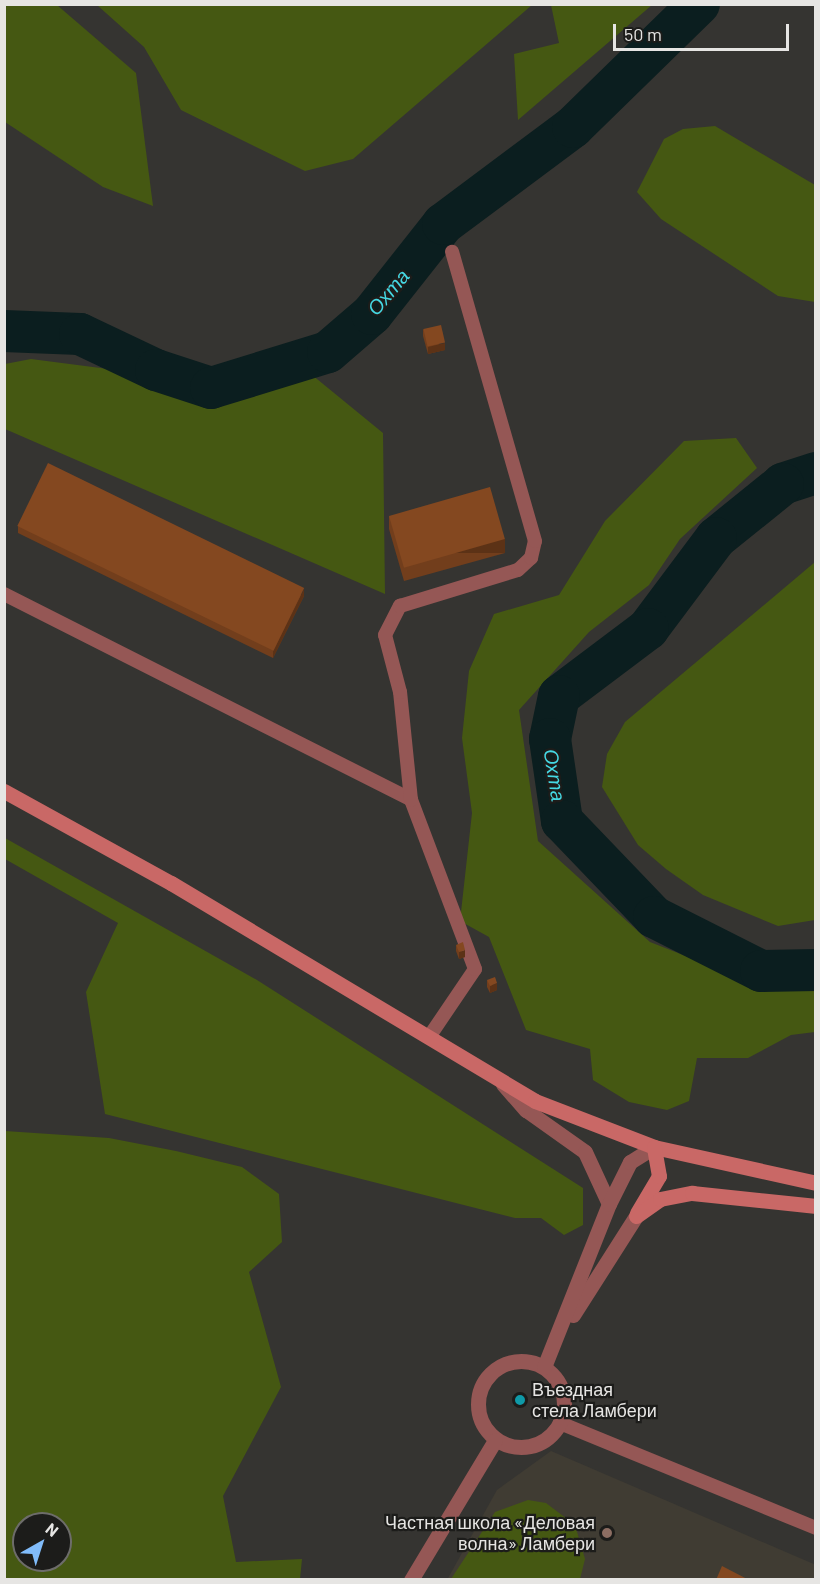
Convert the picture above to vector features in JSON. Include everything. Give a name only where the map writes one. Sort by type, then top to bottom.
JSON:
[{"type":"main road","points":[[4,792],[429,1037],[499,1080],[597,1128],[654,1147],[816,1183]]},
{"type":"main road","points":[[636,1216],[659,1176],[654,1147]]},
{"type":"main road","points":[[636,1216],[660,1199],[692,1192],[816,1206]]},
{"type":"street","points":[[499,1080],[526,1110],[585,1152],[609,1204]]},
{"type":"street","points":[[544,1366],[609,1204],[630,1162],[654,1147]]},
{"type":"street","points":[[555,1342],[636,1216]]},
{"type":"street","points":[[528,1361],[544,1366],[562,1389],[560,1423],[538,1444],[516,1448],[495,1440],[480,1422],[477,1399],[486,1377],[505,1363],[528,1361]]},
{"type":"street","points":[[411,1580],[495,1440]]},
{"type":"lane","points":[[429,1037],[475,969],[411,800],[400,692],[385,635],[400,606],[518,570],[531,558],[535,541],[452,252]]},
{"type":"lane","points":[[4,594],[411,800]]},
{"type":"lane","points":[[560,1423],[816,1528]]},
{"type":"shaded area","name":"Частная школа «Деловая волна» Ламбери","points":[[551,1451],[816,1565],[815,1580],[447,1580],[497,1490]]},
{"type":"green space","points":[[5,4],[57,5],[136,73],[153,206],[103,187],[5,122]]},
{"type":"green space","points":[[97,5],[532,5],[353,159],[305,171],[181,110],[144,47]]},
{"type":"green space","points":[[551,5],[652,5],[518,120],[514,54],[559,43]]},
{"type":"green space","points":[[715,126],[815,185],[815,302],[778,296],[661,219],[637,192],[664,139],[683,129]]},
{"type":"green space","points":[[31,359],[116,370],[207,399],[306,370],[383,433],[385,594],[5,429],[5,364]]},
{"type":"green space","points":[[736,438],[757,468],[680,539],[649,585],[589,632],[519,710],[538,841],[650,942],[757,984],[815,984],[815,1032],[791,1035],[748,1058],[697,1058],[689,1101],[667,1110],[629,1102],[593,1080],[590,1049],[526,1030],[489,937],[460,921],[472,813],[462,738],[469,671],[494,614],[559,595],[605,521],[684,441]]},
{"type":"green space","points":[[815,562],[815,920],[778,926],[703,895],[666,869],[638,845],[602,787],[607,754],[625,722]]},
{"type":"green space","points":[[5,838],[257,980],[583,1188],[583,1225],[564,1235],[541,1218],[515,1218],[105,1114],[86,992],[118,923],[5,859]]},
{"type":"green space","points":[[5,1131],[109,1138],[176,1151],[242,1167],[279,1194],[282,1242],[249,1272],[281,1387],[223,1496],[236,1562],[302,1559],[300,1579],[5,1579]]},
{"type":"green space","points":[[528,1500],[546,1503],[575,1525],[585,1559],[580,1579],[451,1579],[495,1512]]},
{"type":"building","points":[[441,325],[445,343],[428,347],[423,329]]},
{"type":"building","points":[[48,463],[304,588],[273,651],[17,526]]},
{"type":"building","points":[[490,487],[505,539],[404,568],[389,516]]},
{"type":"building","points":[[463,942],[465,950],[459,952],[456,945]]},
{"type":"building","points":[[495,977],[497,983],[490,986],[487,980]]},
{"type":"building","points":[[722,1566],[749,1580],[716,1580]]},
{"type":"waterway","name":"Охта","points":[[4,331],[80,334],[156,370],[211,388],[328,352],[372,314],[443,224],[573,127],[699,4]]},
{"type":"waterway","name":"Охта","points":[[816,473],[783,484],[716,538],[648,629],[559,696],[550,739],[562,821],[654,917],[761,971],[816,970]]},
{"type":"place","name":"Въездная стела Ламбери","points":[[520,1400]]},
{"type":"place","name":"Частная школа «Деловая волна» Ламбери","points":[[607,1533]]}]
